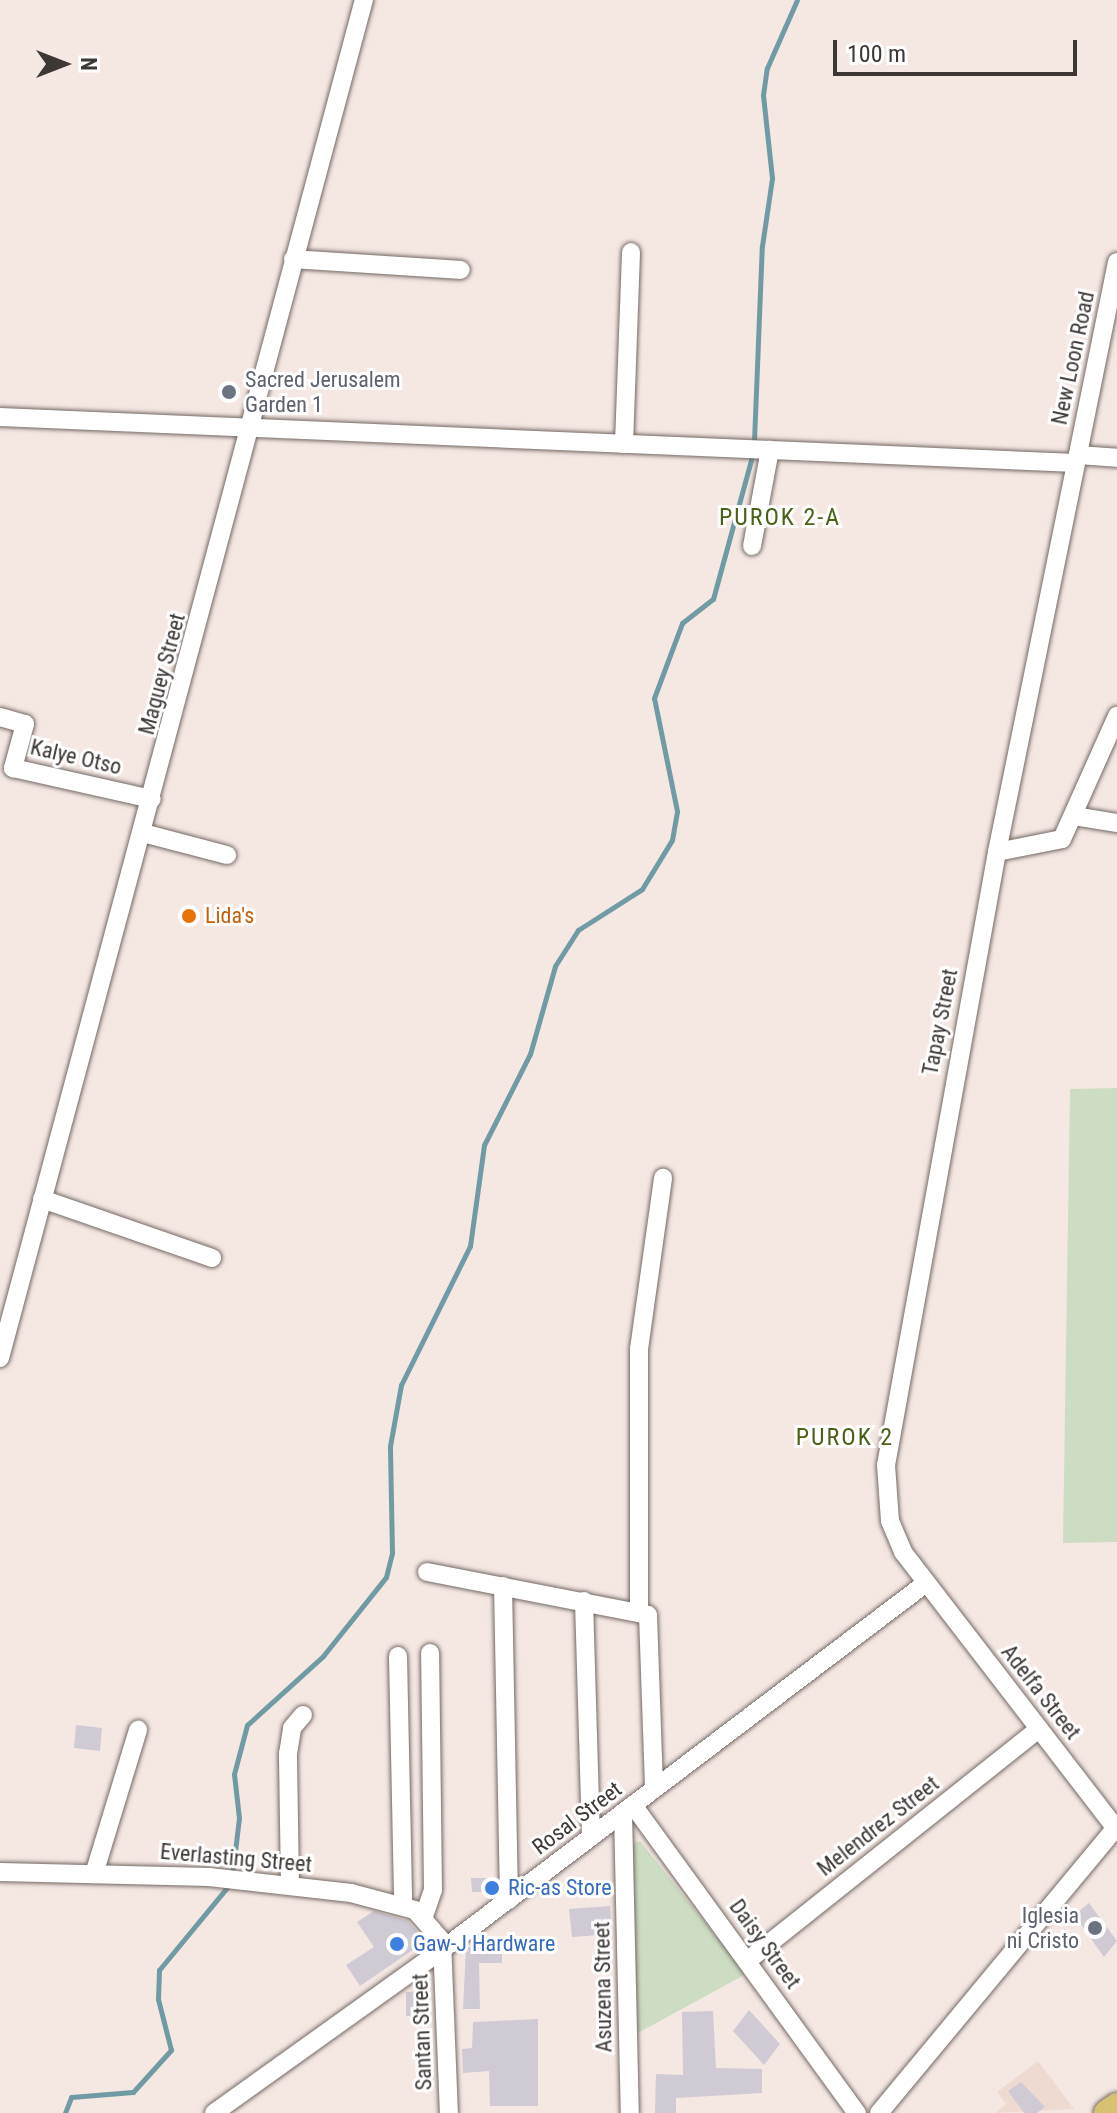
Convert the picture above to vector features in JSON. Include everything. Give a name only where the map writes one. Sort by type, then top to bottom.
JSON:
[{"type":"highway","points":[[1107,2113],[1117,2106]]},
{"type":"street","name":"Maguey Street","points":[[0,1358],[364,0]]},
{"type":"street","points":[[624,444],[631,252]]},
{"type":"street","points":[[293,259],[461,270]]},
{"type":"street","name":"New Loon Road","points":[[1077,459],[1117,262]]},
{"type":"street","points":[[0,417],[770,450],[1117,458]]},
{"type":"street","points":[[752,546],[770,450]]},
{"type":"street","name":"Tapay Street","points":[[926,1583],[890,1521],[888,1430],[997,852],[1077,459]]},
{"type":"street","points":[[997,852],[1056,843],[1074,816],[1117,716]]},
{"type":"street","name":"Kalye Otso","points":[[0,717],[25,724],[13,768],[152,799]]},
{"type":"street","points":[[1074,816],[1117,823]]},
{"type":"street","points":[[143,833],[227,855]]},
{"type":"street","points":[[639,1611],[639,1349],[663,1178]]},
{"type":"street","points":[[42,1199],[212,1258]]},
{"type":"street","points":[[427,1572],[639,1611],[650,1620],[654,1789]]},
{"type":"street","name":"Adelfa Street","points":[[926,1583],[1116,1829]]},
{"type":"street","name":"Rosal Street","points":[[214,2113],[509,1900],[926,1583]]},
{"type":"street","points":[[503,1586],[509,1900]]},
{"type":"street","points":[[584,1601],[591,1837]]},
{"type":"street","points":[[430,1653],[433,1890],[424,1916],[443,1949]]},
{"type":"street","points":[[398,1656],[403,1905]]},
{"type":"street","points":[[290,1885],[289,1740],[303,1715]]},
{"type":"street","name":"Melendrez Street","points":[[747,1961],[1039,1729]]},
{"type":"street","points":[[94,1874],[138,1730]]},
{"type":"street","name":"Daisy Street","points":[[628,1809],[747,1961],[857,2113]]},
{"type":"street","name":"Asuzena Street","points":[[628,1809],[630,2113]]},
{"type":"street","points":[[879,2113],[1116,1829]]},
{"type":"street","name":"Everlasting Street","points":[[0,1872],[290,1885],[403,1905],[424,1916]]},
{"type":"street","name":"Santan Street","points":[[443,1949],[449,2113]]},
{"type":"shaded area","points":[[1038,2061],[1074,2109],[995,2113],[1006,2104],[997,2092]]},
{"type":"green space","points":[[1117,1088],[1117,1542],[1063,1543],[1070,1089]]},
{"type":"green space","points":[[640,1841],[746,1974],[638,2033],[632,1844]]},
{"type":"building","points":[[76,1725],[102,1728],[100,1751],[74,1748]]},
{"type":"building","points":[[471,1878],[497,1878],[497,1892],[472,1892]]},
{"type":"building","name":"Iglesia ni Cristo","points":[[1089,1903],[1117,1941],[1104,1957],[1074,1915]]},
{"type":"building","points":[[610,1906],[612,1934],[572,1937],[569,1909]]},
{"type":"building","name":"Gaw-J Hardware","points":[[374,1911],[408,1921],[426,1941],[360,1986],[346,1965],[374,1947],[357,1922]]},
{"type":"building","points":[[502,1945],[502,1963],[479,1963],[480,2009],[463,2009],[466,1947]]},
{"type":"building","points":[[425,1991],[425,2016],[406,2016],[406,1992]]},
{"type":"building","points":[[749,2010],[780,2044],[764,2065],[733,2031]]},
{"type":"building","points":[[713,2011],[716,2068],[762,2069],[762,2093],[676,2098],[676,2113],[655,2113],[656,2074],[683,2075],[682,2012]]},
{"type":"building","points":[[538,2019],[538,2106],[490,2106],[489,2071],[463,2073],[462,2049],[472,2048],[473,2022]]},
{"type":"building","points":[[1021,2082],[1045,2107],[1037,2113],[1024,2113],[1008,2091]]},
{"type":"waterway","points":[[754,441],[762,246],[772,178],[763,95],[767,68],[797,0]]},
{"type":"waterway","points":[[233,1868],[239,1818],[234,1774],[247,1725],[323,1656],[386,1577],[392,1553],[390,1446],[401,1385],[470,1246],[484,1145],[530,1054],[555,966],[578,930],[642,889],[672,840],[677,811],[654,698],[682,623],[713,599],[752,456]]},
{"type":"waterway","points":[[65,2113],[71,2097],[133,2092],[171,2050],[158,1999],[159,1970],[229,1885]]},
{"type":"place","name":"Sacred Jerusalem Garden 1","points":[[229,392]]},
{"type":"place","name":"Lida's","points":[[189,916]]},
{"type":"place","name":"Ric-as Store","points":[[492,1888]]},
{"type":"place","name":"Iglesia ni Cristo","points":[[1095,1928]]},
{"type":"place","name":"Gaw-J Hardware","points":[[397,1944]]},
{"type":"district","name":"PUROK 2-A","points":[[780,518]]},
{"type":"district","name":"PUROK 2","points":[[845,1438]]}]
